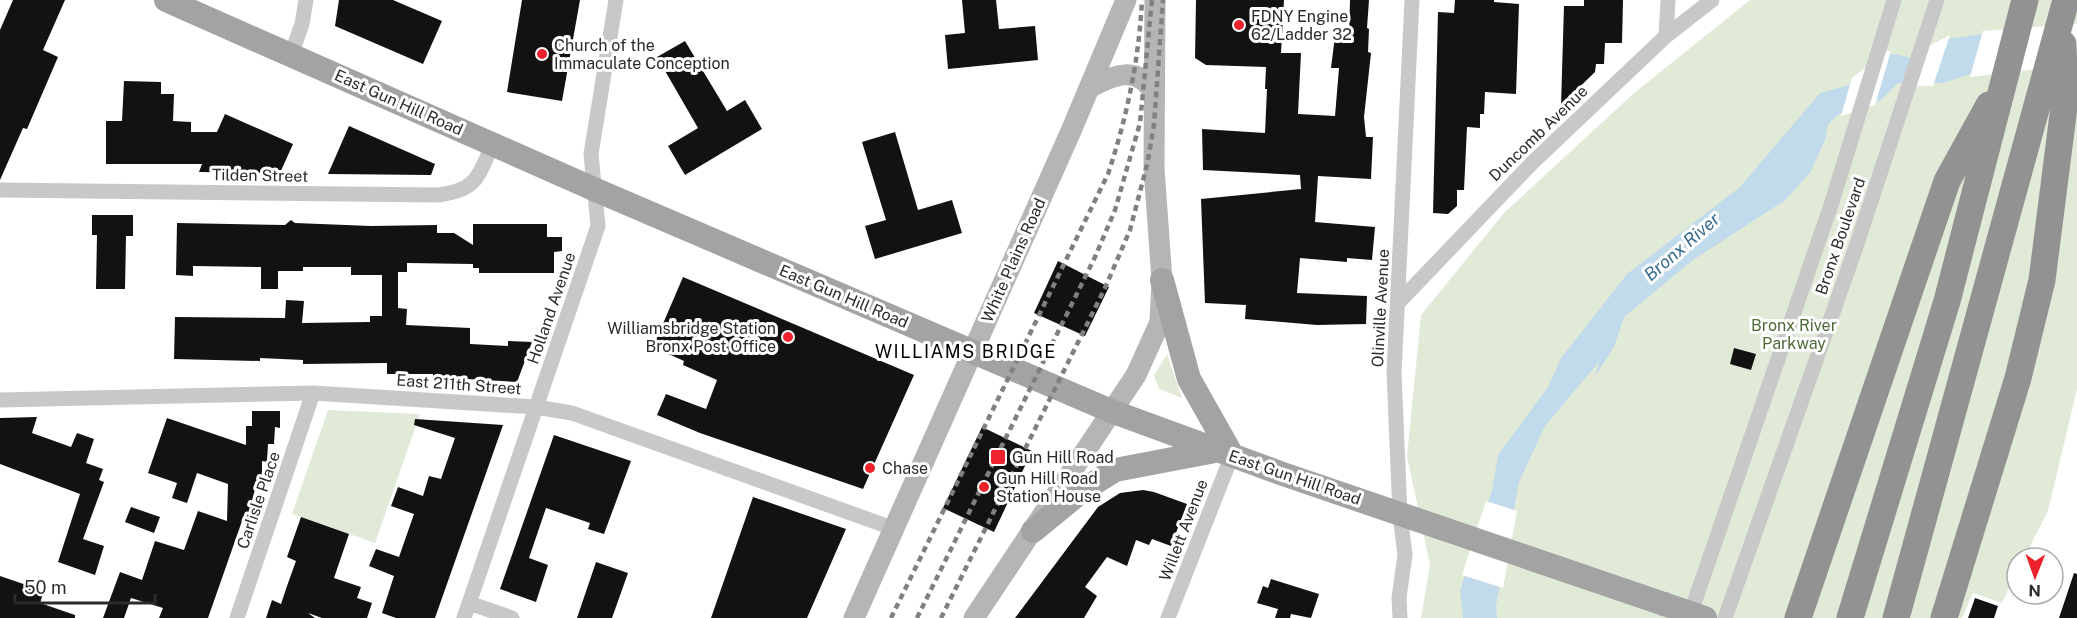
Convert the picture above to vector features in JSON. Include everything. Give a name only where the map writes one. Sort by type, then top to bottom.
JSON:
[{"type":"highway","points":[[1944,618],[2018,378],[2042,280],[2065,99],[2064,9]]},
{"type":"highway","points":[[1896,618],[2064,9]]},
{"type":"highway","points":[[1850,618],[1947,301],[2022,11]]},
{"type":"highway","points":[[1798,618],[1947,181],[2006,72]]},
{"type":"main road","name":"East Gun Hill Road","points":[[166,0],[596,190],[1111,411],[1400,514],[1706,618]]},
{"type":"main road","name":"White Plains Road","points":[[855,618],[1126,0]]},
{"type":"main road","points":[[974,618],[1136,375],[1153,342],[1160,322],[1162,280],[1154,177],[1155,0]]},
{"type":"main road","points":[[1089,88],[1110,77],[1128,74],[1145,81],[1154,94]]},
{"type":"main road","points":[[1033,531],[1083,490],[1115,470],[1225,453],[1189,379],[1162,280]]},
{"type":"street","points":[[291,55],[302,24],[306,0]]},
{"type":"street","name":"Holland Avenue","points":[[464,618],[598,226],[591,154],[616,0]]},
{"type":"street","name":"Olinville Avenue","points":[[1400,618],[1399,598],[1405,555],[1400,514],[1394,374],[1412,0]]},
{"type":"street","points":[[1666,36],[1668,0]]},
{"type":"street","name":"Duncomb Avenue","points":[[1398,303],[1506,189],[1666,36],[1712,0]]},
{"type":"street","name":"Bronx Boulevard","points":[[1689,618],[1828,213],[1894,0]]},
{"type":"street","name":"Bronx Boulevard","points":[[1725,618],[1784,456],[1937,0]]},
{"type":"street","name":"Tilden Street","points":[[0,190],[438,195],[458,192],[471,186],[493,144]]},
{"type":"street","name":"East 211th Street","points":[[0,400],[313,393],[536,407],[573,413],[895,529]]},
{"type":"street","name":"Carlisle Place","points":[[237,618],[313,393]]},
{"type":"street","name":"Willett Avenue","points":[[1168,618],[1225,453]]},
{"type":"street","points":[[469,603],[512,618]]},
{"type":"green space","name":"Bronx River Parkway","points":[[1750,0],[2077,0],[2077,389],[2048,511],[2030,546],[2005,546],[2005,597],[2002,603],[1973,593],[1962,618],[1421,618],[1430,565],[1407,456],[1421,315],[1504,213],[1633,94]]},
{"type":"green space","points":[[1167,354],[1182,398],[1159,389],[1154,375]]},
{"type":"green space","points":[[328,410],[420,414],[375,543],[292,514]]},
{"type":"water","name":"Bronx River","points":[[1984,34],[2077,61],[1967,75],[1944,83],[1898,83],[1881,100],[1848,109],[1836,116],[1828,125],[1825,140],[1810,173],[1784,201],[1693,260],[1624,317],[1614,347],[1595,376],[1599,362],[1545,426],[1519,482],[1496,606],[1497,618],[1463,618],[1460,591],[1492,490],[1498,455],[1548,387],[1561,358],[1627,274],[1740,187],[1820,93],[1849,85],[1889,53],[1912,58],[1946,39]]},
{"type":"pier","points":[[2077,24],[2077,64],[1970,77],[1983,31]]},
{"type":"pier","points":[[1950,35],[1933,86],[1901,86],[1912,55]]},
{"type":"pier","points":[[1887,51],[1891,51],[1875,105],[1841,116],[1852,78]]},
{"type":"pier","points":[[1486,501],[1517,511],[1503,588],[1462,575]]},
{"type":"building","points":[[13,0],[65,0],[43,50],[58,57],[27,129],[23,128],[0,180],[0,30]]},
{"type":"building","points":[[339,0],[393,0],[442,21],[423,64],[335,26]]},
{"type":"building","name":"Church of the Immaculate Conception","points":[[522,0],[580,0],[562,101],[507,92]]},
{"type":"building","points":[[962,0],[996,0],[999,29],[1035,26],[1038,60],[948,69],[945,35],[965,33]]},
{"type":"building","points":[[1196,0],[1284,0],[1281,53],[1301,53],[1298,114],[1335,116],[1339,68],[1331,68],[1335,36],[1349,37],[1350,0],[1369,0],[1367,28],[1369,29],[1368,52],[1371,53],[1364,117],[1366,137],[1373,137],[1371,179],[1318,176],[1315,222],[1375,227],[1372,260],[1347,258],[1347,262],[1300,258],[1297,293],[1367,296],[1366,324],[1317,325],[1245,319],[1246,305],[1205,303],[1201,199],[1301,189],[1300,175],[1203,170],[1202,129],[1265,133],[1267,89],[1265,89],[1266,67],[1206,65],[1195,58]]},
{"type":"building","points":[[1455,0],[1494,0],[1494,2],[1519,4],[1516,94],[1485,92],[1484,114],[1480,114],[1480,128],[1467,127],[1464,190],[1457,190],[1457,206],[1448,214],[1433,213],[1438,12],[1454,13]]},
{"type":"building","points":[[1584,0],[1623,0],[1622,43],[1605,43],[1604,64],[1596,64],[1595,72],[1561,105],[1564,6],[1584,6]]},
{"type":"building","points":[[685,41],[727,111],[745,100],[762,129],[685,175],[668,146],[698,128],[657,57]]},
{"type":"building","points":[[124,81],[161,82],[161,94],[174,94],[173,121],[191,122],[191,132],[217,132],[225,114],[293,144],[280,173],[199,172],[202,164],[106,164],[106,121],[122,121]]},
{"type":"building","points":[[349,126],[435,164],[431,175],[328,174]]},
{"type":"building","points":[[895,132],[918,210],[952,200],[962,233],[875,259],[865,226],[886,220],[862,142]]},
{"type":"building","points":[[92,215],[133,215],[133,236],[126,236],[125,289],[96,289],[97,235],[92,235]]},
{"type":"building","points":[[291,220],[295,223],[371,226],[437,225],[437,233],[454,233],[473,245],[473,224],[547,224],[547,237],[562,237],[562,251],[554,252],[554,273],[479,273],[479,268],[473,268],[473,264],[407,263],[407,272],[398,272],[398,308],[407,309],[406,325],[470,328],[470,344],[508,346],[508,341],[532,342],[517,382],[433,377],[433,374],[387,374],[387,363],[303,364],[303,360],[260,358],[260,361],[174,359],[175,317],[285,318],[286,300],[304,301],[302,323],[370,322],[370,316],[382,316],[382,275],[351,275],[351,267],[303,267],[303,271],[278,271],[278,289],[261,289],[261,267],[193,266],[193,276],[176,275],[177,223],[285,225]]},
{"type":"building","points":[[1058,261],[1109,287],[1085,336],[1034,313]]},
{"type":"building","points":[[683,277],[914,375],[863,489],[700,433],[657,415],[666,394],[706,409],[717,380],[683,365],[684,361],[653,347]]},
{"type":"building","points":[[1734,348],[1756,354],[1751,370],[1730,364]]},
{"type":"building","points":[[252,411],[280,411],[280,428],[275,427],[274,444],[268,444],[267,462],[262,461],[262,479],[258,478],[246,523],[242,521],[208,618],[159,618],[163,608],[131,598],[124,618],[103,618],[120,572],[142,580],[155,541],[184,550],[198,511],[227,521],[228,484],[197,473],[187,503],[172,498],[177,483],[148,473],[167,418],[246,445],[246,426],[252,426]]},
{"type":"building","points":[[37,417],[32,433],[71,447],[77,433],[94,439],[86,463],[103,469],[99,480],[104,482],[83,539],[104,546],[95,575],[58,562],[80,494],[0,464],[0,418]]},
{"type":"building","points":[[415,419],[503,425],[435,618],[396,618],[382,613],[394,576],[369,566],[376,549],[399,557],[414,514],[391,506],[398,487],[423,496],[429,476],[441,479],[455,438],[414,425]]},
{"type":"building","name":"Gun Hill Road Station House","points":[[982,427],[1032,451],[994,532],[943,508]]},
{"type":"building","points":[[554,435],[631,461],[604,534],[588,529],[590,523],[546,508],[529,558],[548,565],[536,602],[500,589]]},
{"type":"building","points":[[1143,490],[1187,504],[1171,546],[1152,539],[1149,545],[1136,540],[1127,566],[1107,557],[1085,587],[1097,596],[1084,618],[1015,618],[1098,507],[1120,493]]},
{"type":"building","points":[[753,497],[846,529],[807,618],[711,618]]},
{"type":"building","points":[[131,507],[160,517],[154,533],[125,522]]},
{"type":"building","points":[[301,517],[349,534],[334,578],[361,587],[357,598],[372,603],[367,618],[322,618],[308,613],[315,618],[266,618],[272,600],[281,604],[296,561],[287,557]]},
{"type":"building","points":[[596,562],[628,573],[612,618],[577,618]]},
{"type":"building","points":[[2074,573],[2077,574],[2077,618],[2059,618],[2065,606]]},
{"type":"building","points":[[0,576],[44,591],[40,603],[75,615],[75,618],[0,618]]},
{"type":"building","points":[[1271,579],[1319,594],[1311,618],[1291,614],[1290,618],[1275,618],[1278,609],[1257,603],[1263,586],[1268,588]]},
{"type":"building","points":[[1975,598],[1998,606],[1994,618],[1968,618]]},
{"type":"railway","points":[[891,618],[1108,174],[1131,88],[1142,0]]},
{"type":"railway","points":[[917,618],[1095,257],[1115,210],[1140,123],[1152,0]]},
{"type":"railway","points":[[941,618],[1105,288],[1130,230],[1147,165],[1154,125],[1163,0]]},
{"type":"place","name":"FDNY Engine 62/Ladder 32","points":[[1239,25]]},
{"type":"place","name":"Church of the Immaculate Conception","points":[[542,54]]},
{"type":"place","name":"Williamsbridge Station Bronx Post Office","points":[[788,337]]},
{"type":"place","name":"Gun Hill Road","points":[[998,457]]},
{"type":"place","name":"Chase","points":[[870,468]]},
{"type":"place","name":"Gun Hill Road Station House","points":[[984,487]]},
{"type":"district","name":"WILLIAMS BRIDGE","points":[[966,352]]}]
